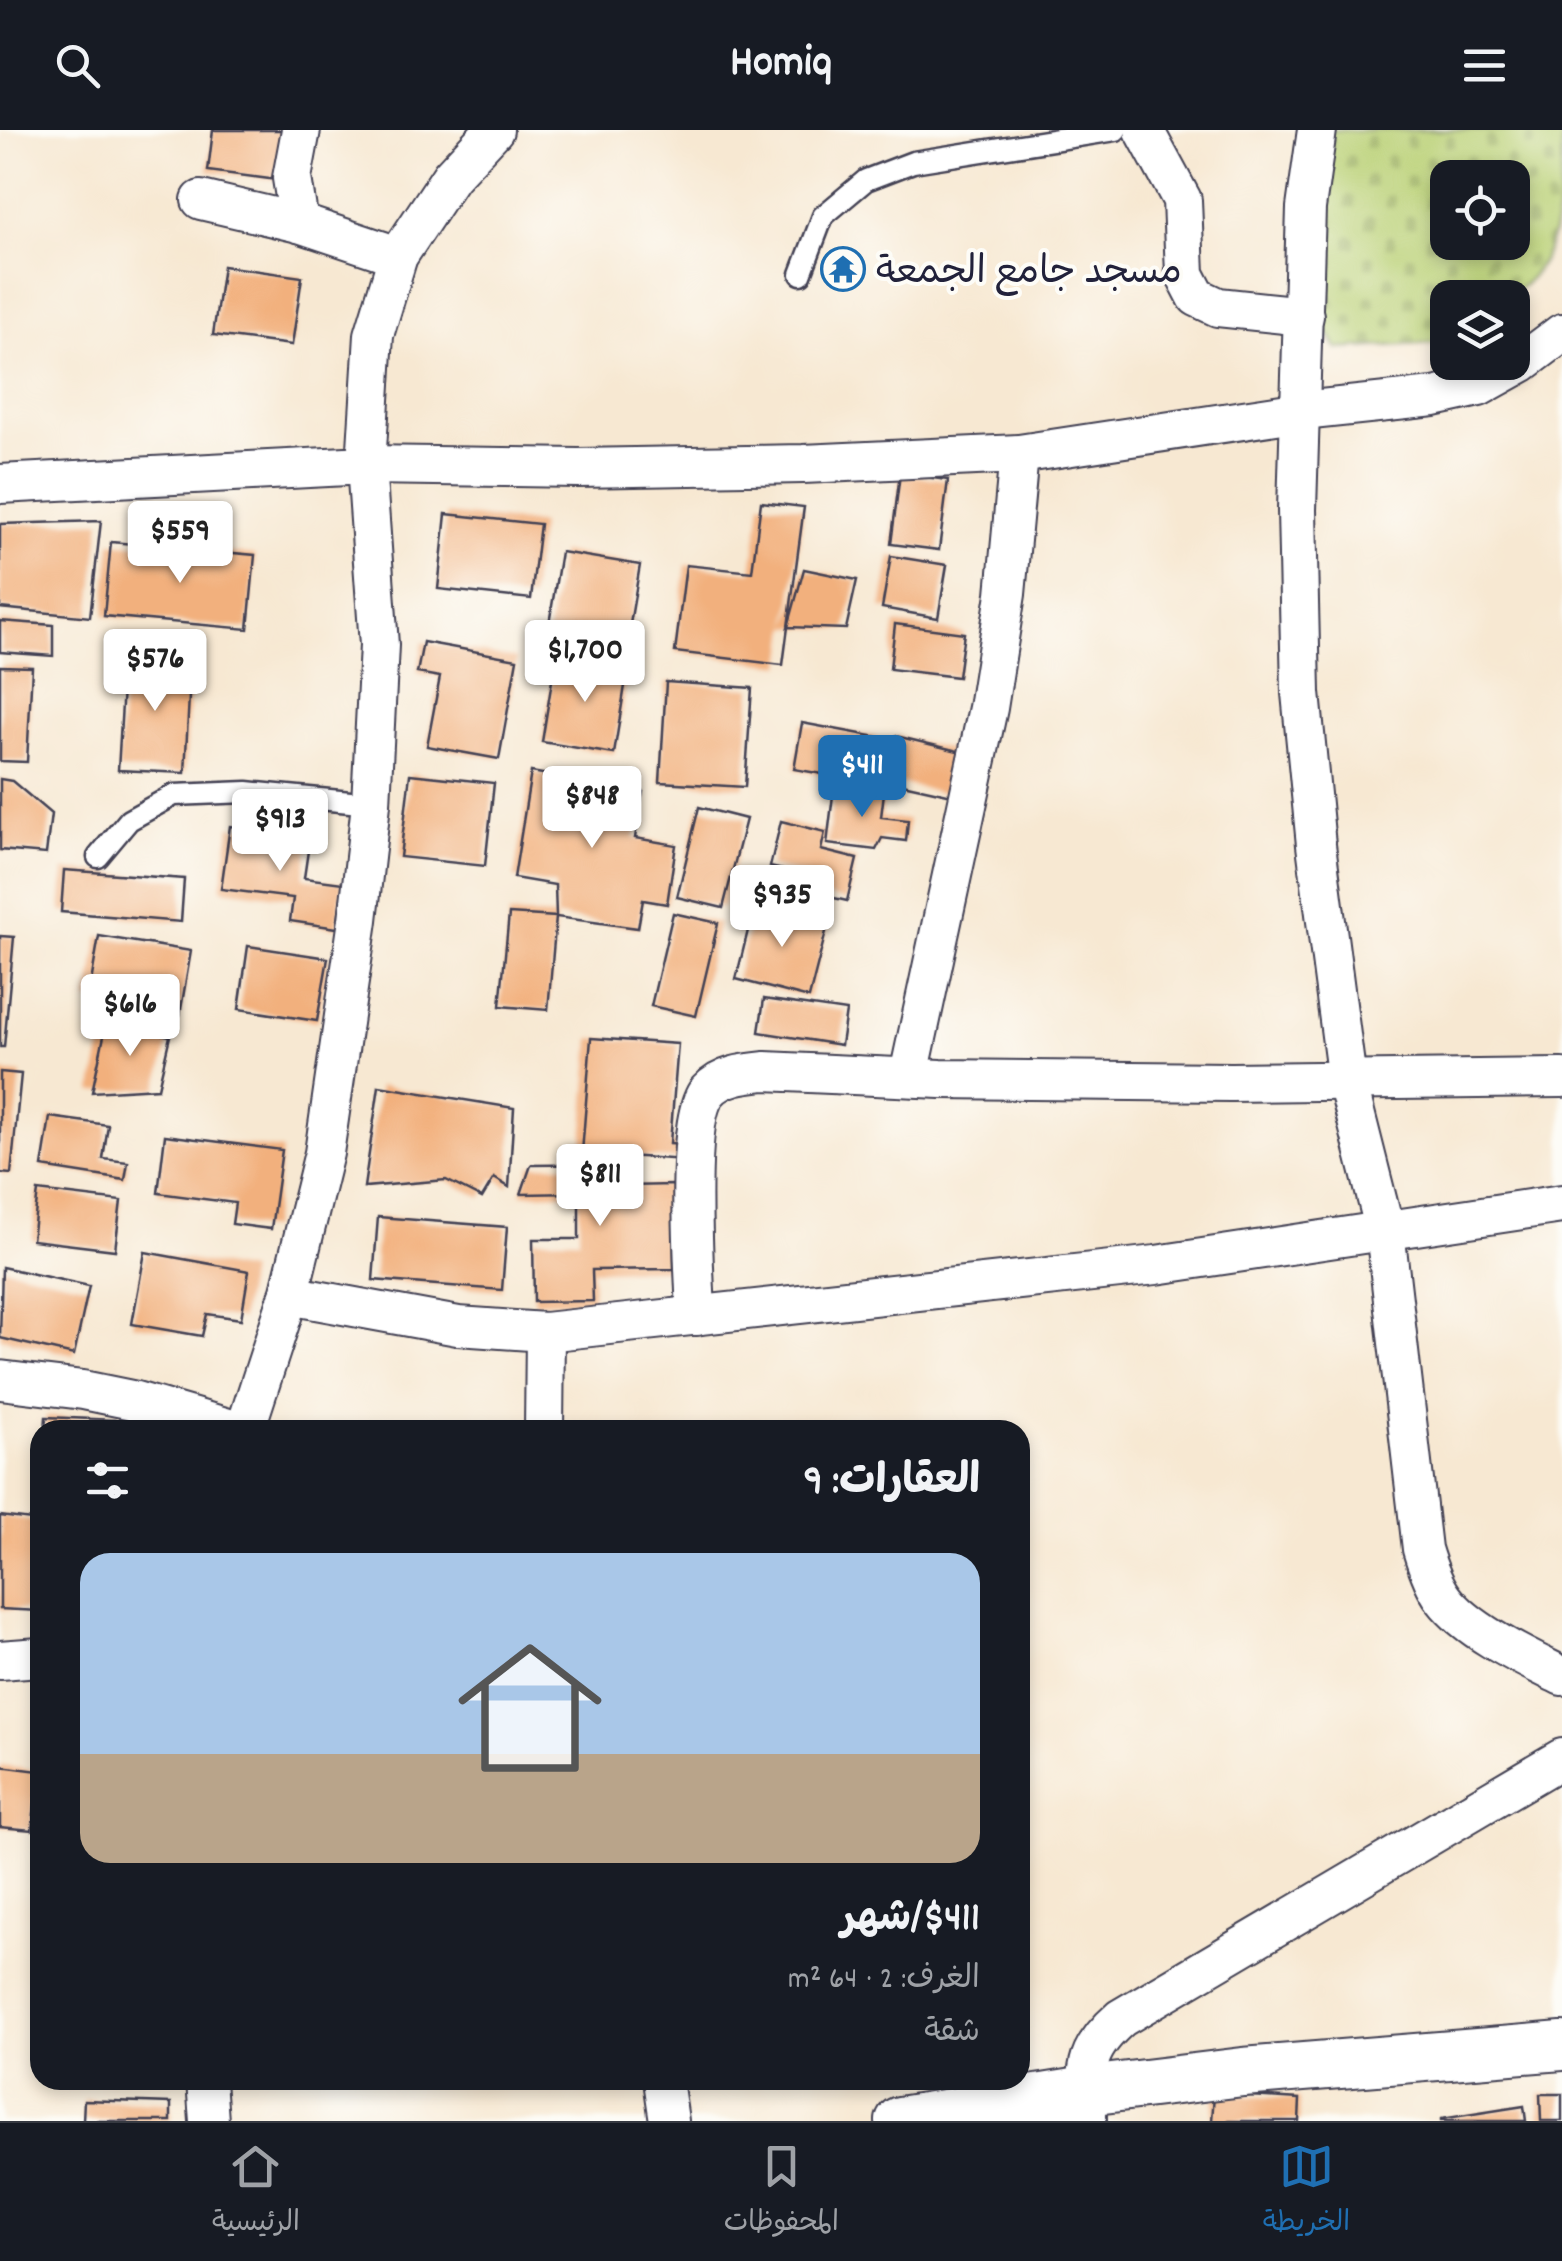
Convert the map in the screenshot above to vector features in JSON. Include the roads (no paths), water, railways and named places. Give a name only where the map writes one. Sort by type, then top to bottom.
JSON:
[{"type":"street","points":[[299,223],[292,178],[301,130]]},
{"type":"street","points":[[248,1420],[289,1295],[324,1152],[371,804],[380,645],[366,464],[374,335],[398,256],[451,176],[494,130]]},
{"type":"street","points":[[1144,130],[1182,200],[1185,274],[1202,302],[1304,316]]},
{"type":"street","points":[[1317,130],[1306,208],[1297,510],[1302,693],[1316,845],[1347,1082],[1386,1231],[1422,1548],[1430,1575],[1456,1612],[1526,1659],[1562,1676]]},
{"type":"street","points":[[202,200],[299,223],[398,256]]},
{"type":"street","points":[[0,484],[366,464],[578,468],[803,464],[1019,454],[1302,411],[1434,397],[1479,387],[1559,344]]},
{"type":"street","points":[[908,1076],[988,708],[1006,594],[1019,454]]},
{"type":"street","points":[[696,1316],[695,1122],[708,1091],[739,1073],[941,1079],[1347,1082],[1562,1078]]},
{"type":"street","points":[[289,1295],[458,1326],[545,1332],[1156,1265],[1562,1204]]},
{"type":"street","points":[[544,1420],[545,1332]]},
{"type":"street","points":[[0,1380],[82,1390],[201,1420]]},
{"type":"street","points":[[0,1660],[30,1658]]},
{"type":"street","points":[[1087,2106],[1088,2064],[1093,2048],[1121,2018],[1562,1758]]},
{"type":"street","points":[[900,2121],[1087,2106],[1243,2072],[1562,2046]]},
{"type":"street","points":[[207,2090],[209,2121]]},
{"type":"street","points":[[664,2090],[669,2121]]},
{"type":"lane","points":[[801,274],[822,216],[866,180],[913,162],[1116,130]]},
{"type":"lane","points":[[98,857],[129,820],[174,796],[247,792],[371,804]]},
{"type":"place","name":"مسجد جامع الجمعة","points":[[843,269]]}]
